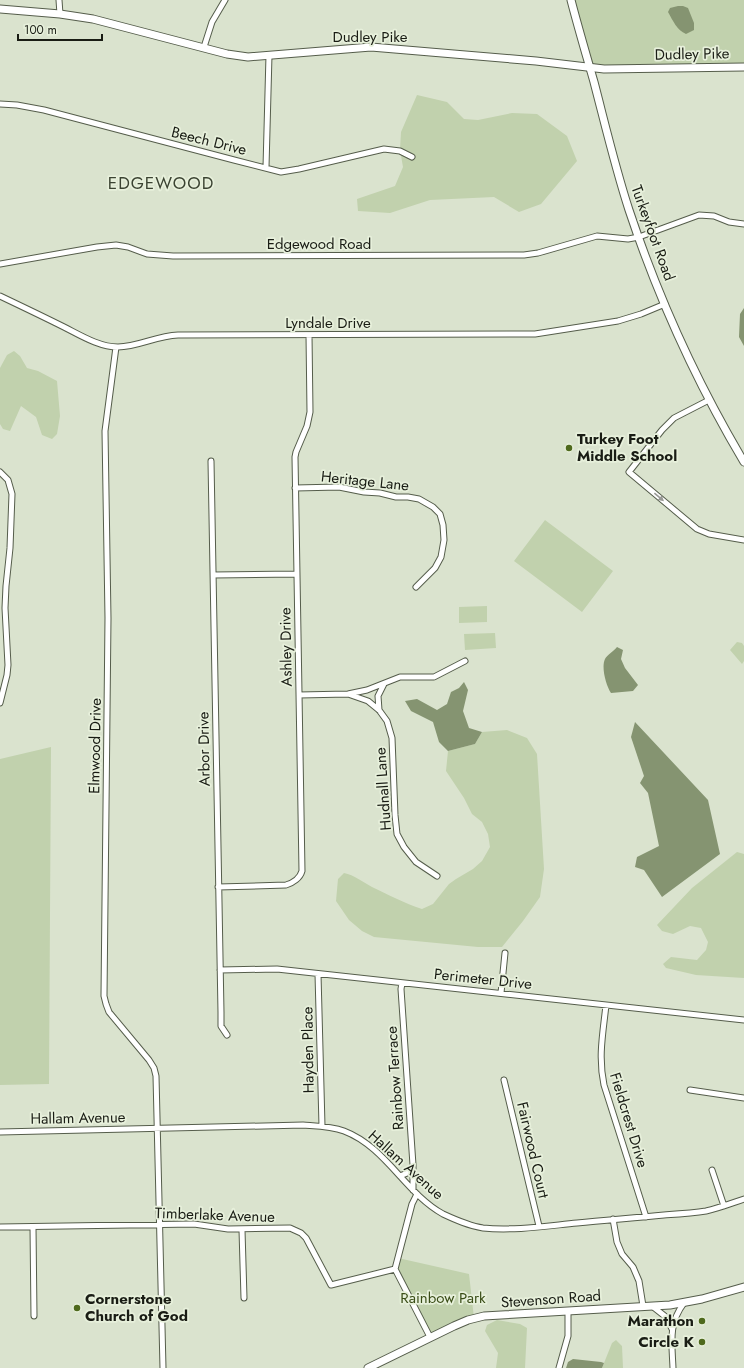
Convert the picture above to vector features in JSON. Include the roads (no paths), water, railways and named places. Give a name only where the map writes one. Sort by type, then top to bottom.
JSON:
[{"type":"main road","name":"Turkeyfoot Road","points":[[571,0],[614,159],[639,237],[665,304],[709,400],[744,462]]},
{"type":"main road","name":"Dudley Pike","points":[[0,9],[60,14],[93,19],[237,56],[248,57],[371,47],[589,66],[604,69],[744,67]]},
{"type":"main road","name":"Stevenson Road","points":[[368,1368],[430,1337],[468,1320],[484,1316],[684,1303],[744,1287]]},
{"type":"street","points":[[59,0],[60,14]]},
{"type":"street","points":[[204,47],[212,22],[225,0]]},
{"type":"street","points":[[266,167],[269,55]]},
{"type":"street","name":"Beech Drive","points":[[0,104],[17,105],[44,110],[284,172],[384,149],[400,151],[412,157]]},
{"type":"street","name":"Edgewood Road","points":[[0,264],[109,245],[121,245],[147,254],[173,256],[524,255],[576,243],[592,237],[606,236],[614,239],[628,240],[699,215],[714,216],[729,222],[744,224]]},
{"type":"street","name":"Lyndale Drive","points":[[0,296],[92,340],[116,347],[134,345],[154,338],[173,336],[535,334],[618,321],[641,314],[665,304]]},
{"type":"street","name":"Ashley Drive","points":[[218,887],[286,885],[295,881],[301,874],[295,488],[296,452],[307,426],[310,412],[309,335]]},
{"type":"street","name":"Elmwood Drive","points":[[116,347],[105,431],[108,618],[104,996],[109,1012],[154,1068],[157,1081],[163,1368]]},
{"type":"street","points":[[709,400],[674,418],[662,430],[629,472],[698,529],[709,534],[744,540]]},
{"type":"street","name":"Arbor Drive","points":[[211,461],[221,1026],[227,1035]]},
{"type":"street","points":[[0,472],[8,480],[12,494],[10,548],[5,608],[8,666],[6,680],[1,690],[0,703]]},
{"type":"street","name":"Heritage Lane","points":[[295,488],[339,487],[396,497],[419,499],[433,507],[440,514],[444,529],[441,557],[435,568],[416,587]]},
{"type":"street","points":[[213,575],[296,574]]},
{"type":"street","name":"Hudnall Lane","points":[[299,695],[348,694],[367,690],[404,676],[434,677],[465,661]]},
{"type":"street","points":[[379,710],[378,696],[384,684]]},
{"type":"street","name":"Hudnall Lane","points":[[348,694],[368,701],[379,710],[387,721],[392,738],[397,834],[404,847],[416,862],[437,876]]},
{"type":"street","points":[[501,993],[505,953]]},
{"type":"street","name":"Perimeter Drive","points":[[220,970],[277,969],[744,1020]]},
{"type":"street","name":"Hayden Place","points":[[318,974],[322,1126]]},
{"type":"street","name":"Rainbow Terrace","points":[[402,983],[401,989],[413,1190]]},
{"type":"street","name":"Fieldcrest Drive","points":[[606,1005],[600,1056],[602,1078],[646,1217]]},
{"type":"street","name":"Fairwood Court","points":[[504,1080],[538,1226]]},
{"type":"street","points":[[690,1090],[744,1098]]},
{"type":"street","name":"Hallam Avenue","points":[[0,1132],[303,1125],[322,1126],[345,1131],[360,1139],[379,1154],[417,1194],[432,1206],[443,1214],[477,1227],[505,1229],[706,1211],[744,1199]]},
{"type":"street","points":[[712,1170],[724,1206]]},
{"type":"street","points":[[400,1176],[412,1171]]},
{"type":"street","points":[[417,1194],[412,1204],[395,1269],[430,1337]]},
{"type":"street","points":[[613,1219],[617,1242],[622,1254],[633,1267],[640,1281],[643,1306]]},
{"type":"street","name":"Timberlake Avenue","points":[[0,1227],[194,1224],[242,1230],[290,1228],[301,1233],[312,1246],[331,1285],[395,1269]]},
{"type":"street","points":[[33,1227],[34,1316]]},
{"type":"street","points":[[242,1230],[244,1298]]},
{"type":"street","points":[[673,1368],[672,1329],[676,1315],[684,1303]]},
{"type":"street","points":[[652,1306],[663,1314],[672,1329]]},
{"type":"street","points":[[559,1368],[568,1336],[568,1311]]},
{"type":"place","name":"Turkey Foot Middle School","points":[[569,448]]},
{"type":"place","name":"Cornerstone Church of God","points":[[77,1308]]},
{"type":"place","name":"Marathon","points":[[702,1321]]},
{"type":"place","name":"Circle K","points":[[702,1342]]},
{"type":"district","name":"EDGEWOOD","points":[[161,183]]},
{"type":"park label","name":"Rainbow Park","points":[[443,1298]]}]
